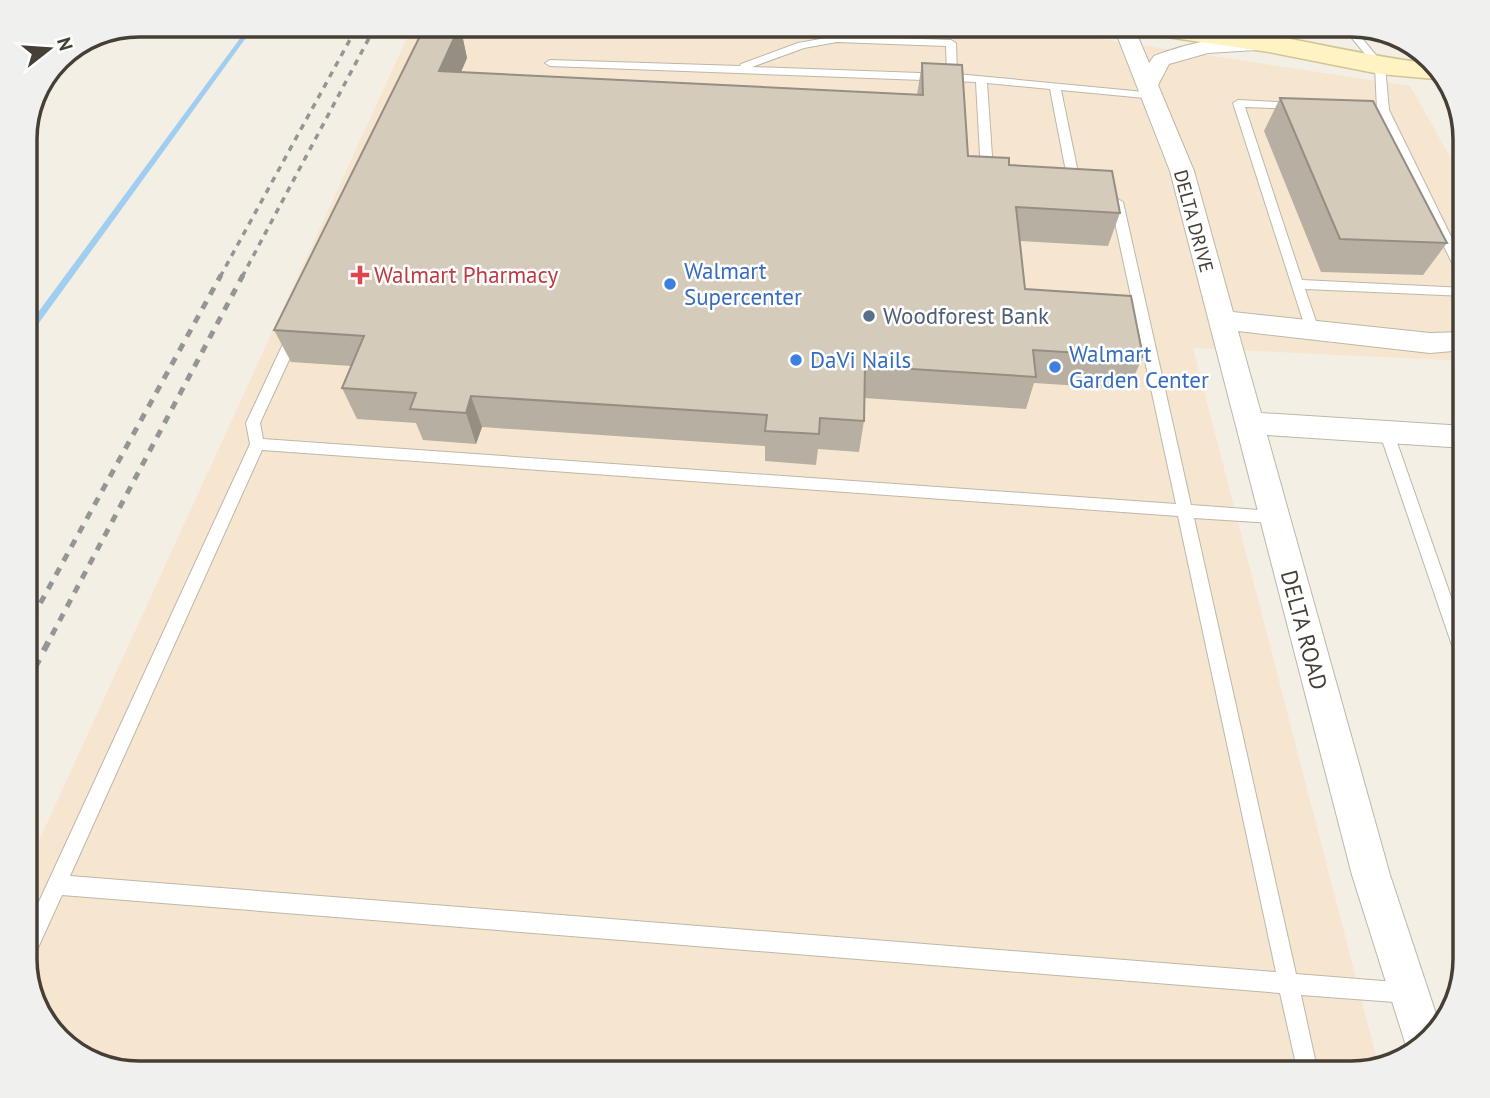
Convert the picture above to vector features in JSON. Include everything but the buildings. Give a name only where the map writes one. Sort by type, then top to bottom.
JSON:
[{"type":"street","name":"DELTA DRIVE","points":[[1129,37],[1182,171],[1220,320],[1250,423]]},
{"type":"street","points":[[1221,37],[1380,66],[1427,71]]},
{"type":"street","points":[[1152,90],[1161,60],[1205,44],[1269,44]]},
{"type":"street","points":[[1220,320],[1430,343],[1453,342]]},
{"type":"street","points":[[1250,423],[1453,436]]},
{"type":"street","name":"DELTA ROAD","points":[[1250,423],[1371,875],[1422,1032]]},
{"type":"lane","points":[[1357,38],[1380,66],[1376,109],[1453,254]]},
{"type":"lane","points":[[736,69],[802,45],[856,39],[951,43],[952,77]]},
{"type":"lane","points":[[550,63],[952,77],[1055,86],[1152,90]]},
{"type":"lane","points":[[981,79],[987,173],[1010,174]]},
{"type":"lane","points":[[1055,86],[1087,191]]},
{"type":"lane","points":[[1312,330],[1238,103],[1317,107]]},
{"type":"lane","points":[[1054,181],[1117,202],[1305,1061]]},
{"type":"lane","points":[[1297,284],[1453,291]]},
{"type":"lane","points":[[37,928],[257,444],[253,423],[299,324]]},
{"type":"lane","points":[[1386,431],[1453,624]]},
{"type":"lane","points":[[257,444],[1273,517]]},
{"type":"lane","points":[[57,885],[1408,993]]},
{"type":"shaded area","points":[[407,37],[1095,38],[1410,86],[1453,162],[1453,360],[1193,348],[1377,1058],[1351,1061],[126,1060],[106,1056],[77,1040],[62,1026],[45,998],[37,966],[37,845]]},
{"type":"waterway","points":[[37,320],[244,37]]},
{"type":"railway","points":[[220,277],[351,37]]},
{"type":"railway","points":[[242,277],[370,37]]},
{"type":"railway","points":[[37,609],[221,275]]},
{"type":"railway","points":[[52,635],[243,275]]},
{"type":"railway","points":[[37,663],[53,633]]},
{"type":"place","name":"Walmart Pharmacy","points":[[360,275]]},
{"type":"place","name":"Walmart Supercenter","points":[[670,284]]},
{"type":"place","name":"Woodforest Bank","points":[[869,316]]},
{"type":"place","name":"DaVi Nails","points":[[796,360]]},
{"type":"place","name":"Walmart Garden Center","points":[[1055,367]]}]
